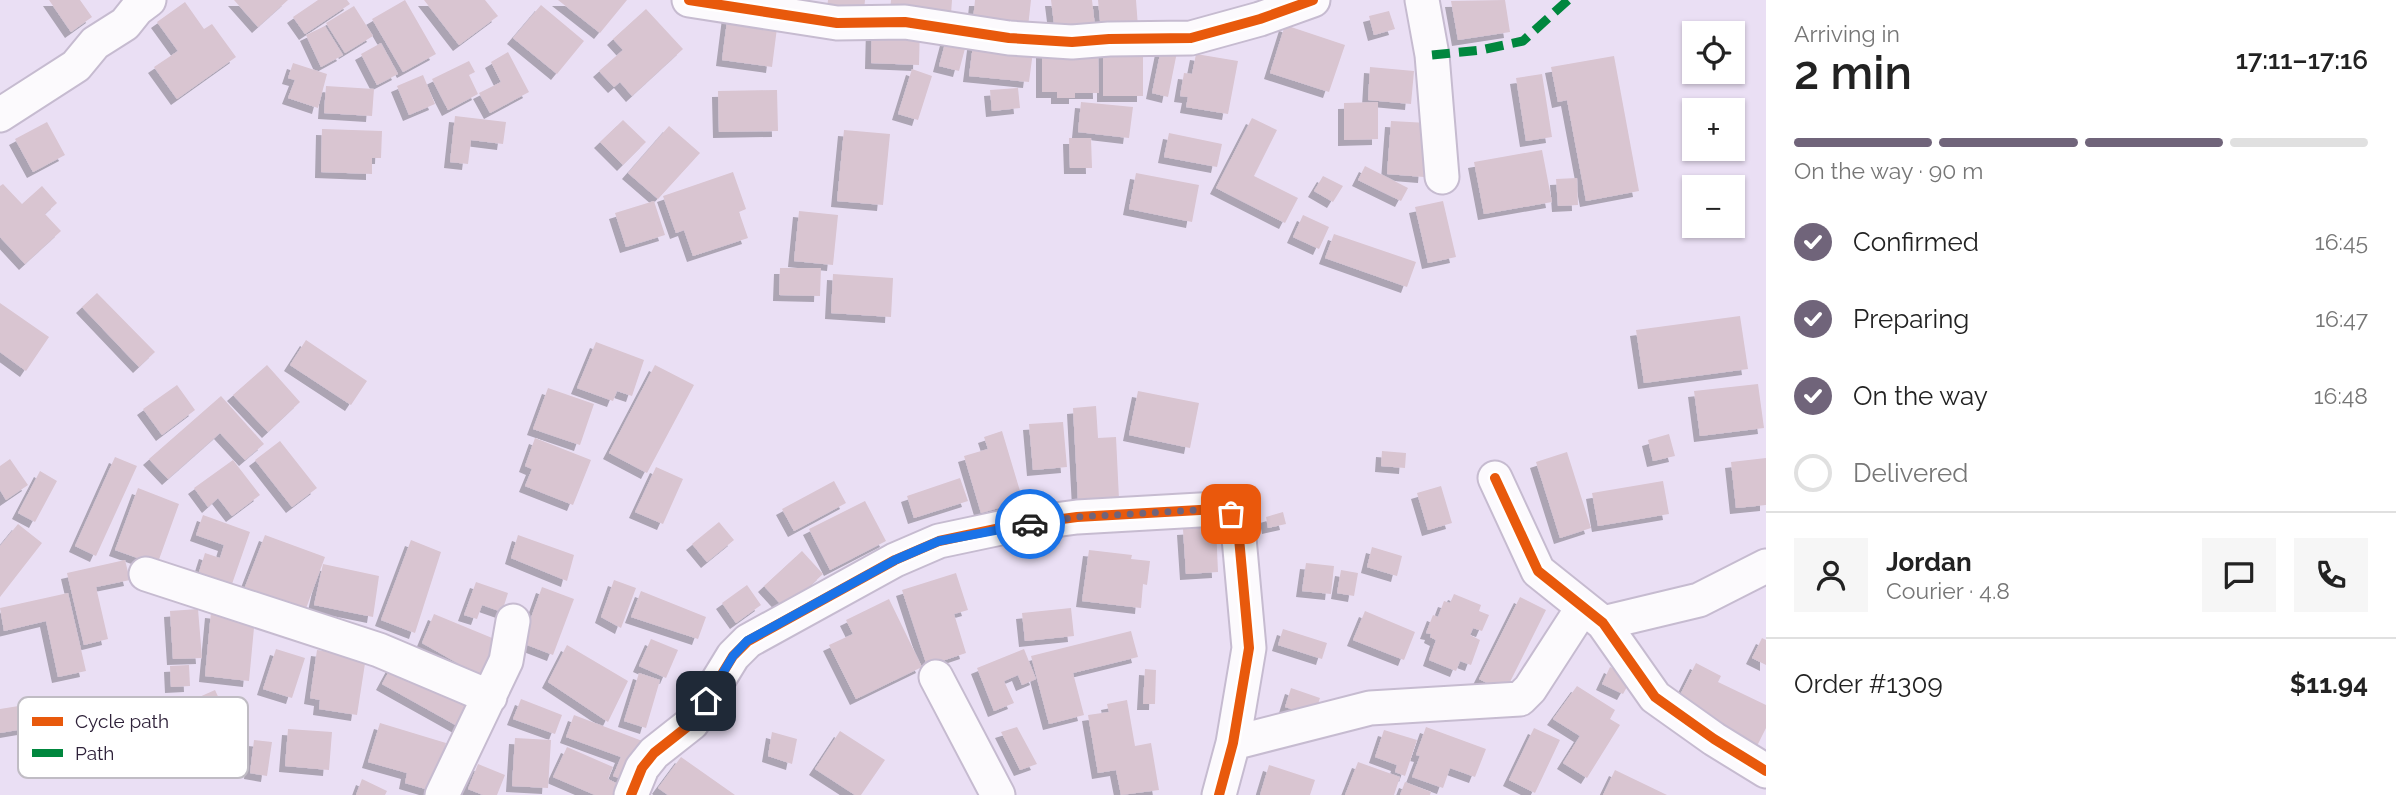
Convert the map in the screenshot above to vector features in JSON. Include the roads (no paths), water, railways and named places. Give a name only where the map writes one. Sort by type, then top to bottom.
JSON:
[{"type":"street","points":[[0,115],[76,66],[95,43],[125,24],[137,9],[149,0]]},
{"type":"street","points":[[688,0],[837,23],[905,22],[1009,38],[1072,42],[1191,38],[1248,23],[1313,0]]},
{"type":"street","points":[[1422,0],[1432,55],[1442,177]]},
{"type":"street","points":[[1495,478],[1538,571],[1593,615],[1656,697],[1714,739],[1766,771]]},
{"type":"street","points":[[631,795],[642,768],[654,753],[692,723],[733,656],[747,641],[895,560],[939,541],[1010,526],[1077,517],[1217,509],[1235,517],[1238,527],[1249,648],[1233,743],[1219,795]]},
{"type":"street","points":[[1233,743],[1370,708],[1520,699],[1593,615],[1699,600],[1766,566]]},
{"type":"street","points":[[146,573],[379,650],[490,697]]},
{"type":"street","points":[[442,795],[506,661],[513,621]]},
{"type":"street","points":[[936,677],[998,795]]}]
